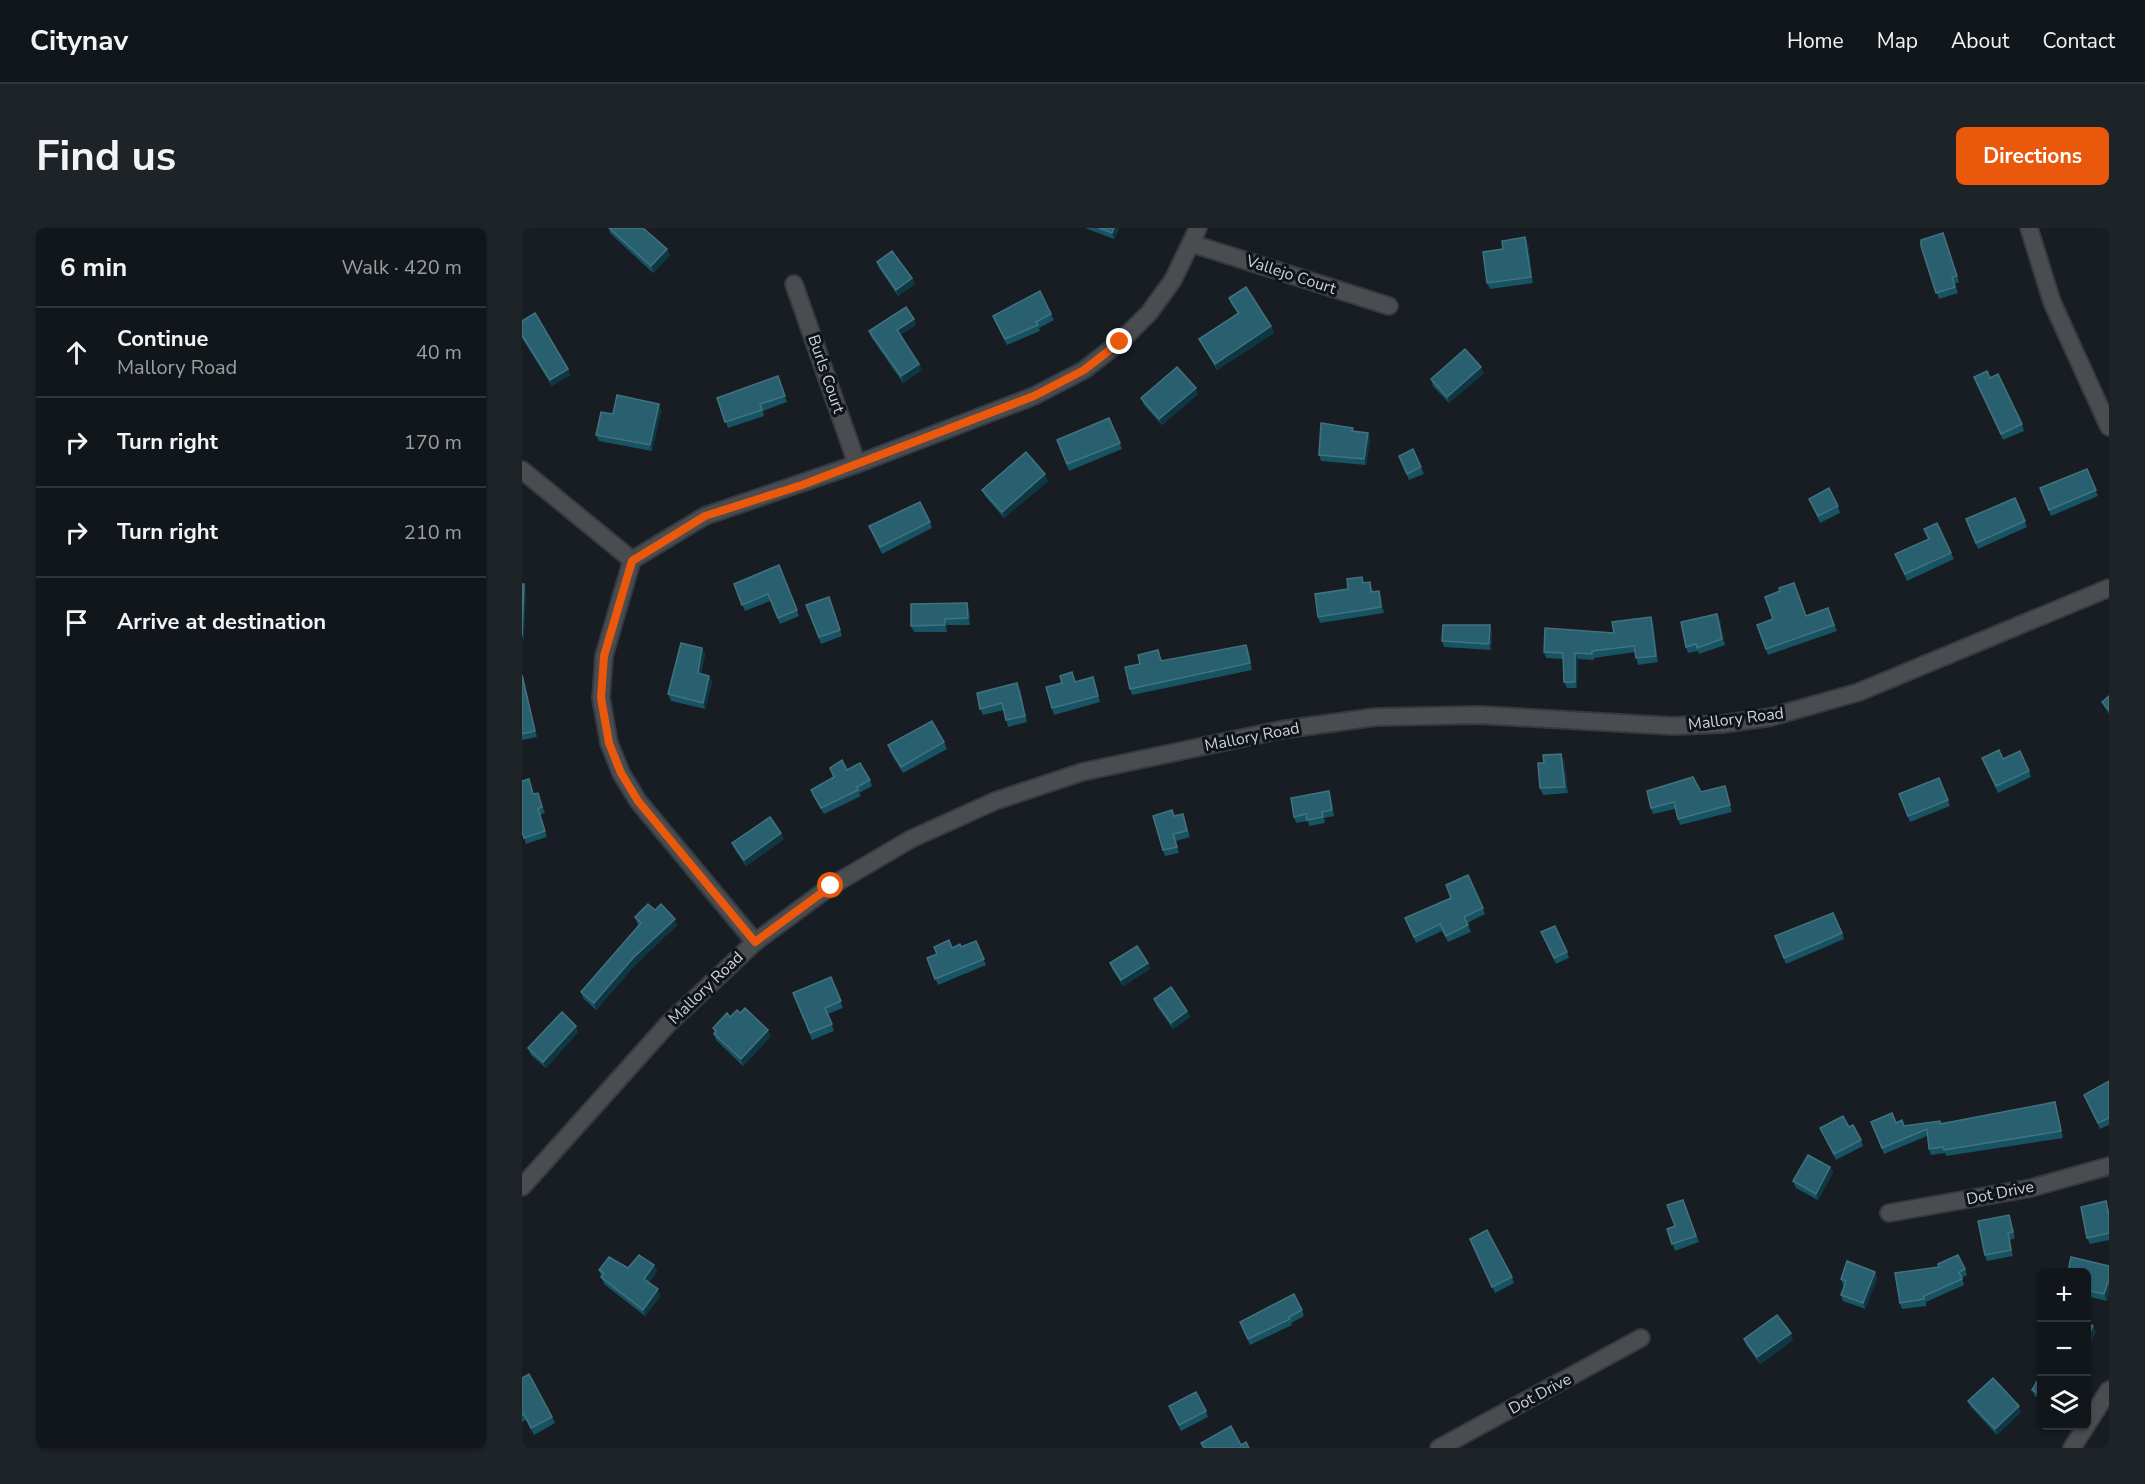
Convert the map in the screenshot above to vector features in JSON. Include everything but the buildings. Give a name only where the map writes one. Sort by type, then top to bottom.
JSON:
[{"type":"street","points":[[2029,228],[2052,302],[2109,427]]},
{"type":"street","points":[[755,942],[638,801],[621,773],[609,743],[601,698],[604,656],[632,561],[705,516],[857,465],[1034,396],[1084,370],[1120,342],[1149,313],[1173,280],[1196,236]]},
{"type":"street","name":"Vallejo Court","points":[[1196,236],[1389,306]]},
{"type":"street","name":"Burls Court","points":[[794,284],[857,465]]},
{"type":"street","points":[[522,470],[632,561]]},
{"type":"street","name":"Mallory Road","points":[[522,1187],[668,1024],[755,942],[831,886],[911,839],[994,801],[1082,772],[1280,730],[1376,717],[1480,715],[1673,726],[1722,724],[1771,717],[1859,692],[2109,588]]},
{"type":"street","name":"Dot Drive","points":[[1889,1213],[2031,1188],[2109,1166]]},
{"type":"street","name":"Dot Drive","points":[[1438,1448],[1641,1338]]},
{"type":"street","points":[[2072,1448],[2109,1390]]},
{"type":"route","points":[[831,886],[755,942],[638,801],[621,773],[609,743],[601,698],[604,656],[632,561],[705,516],[857,465],[1034,396],[1084,370],[1120,342]]}]
